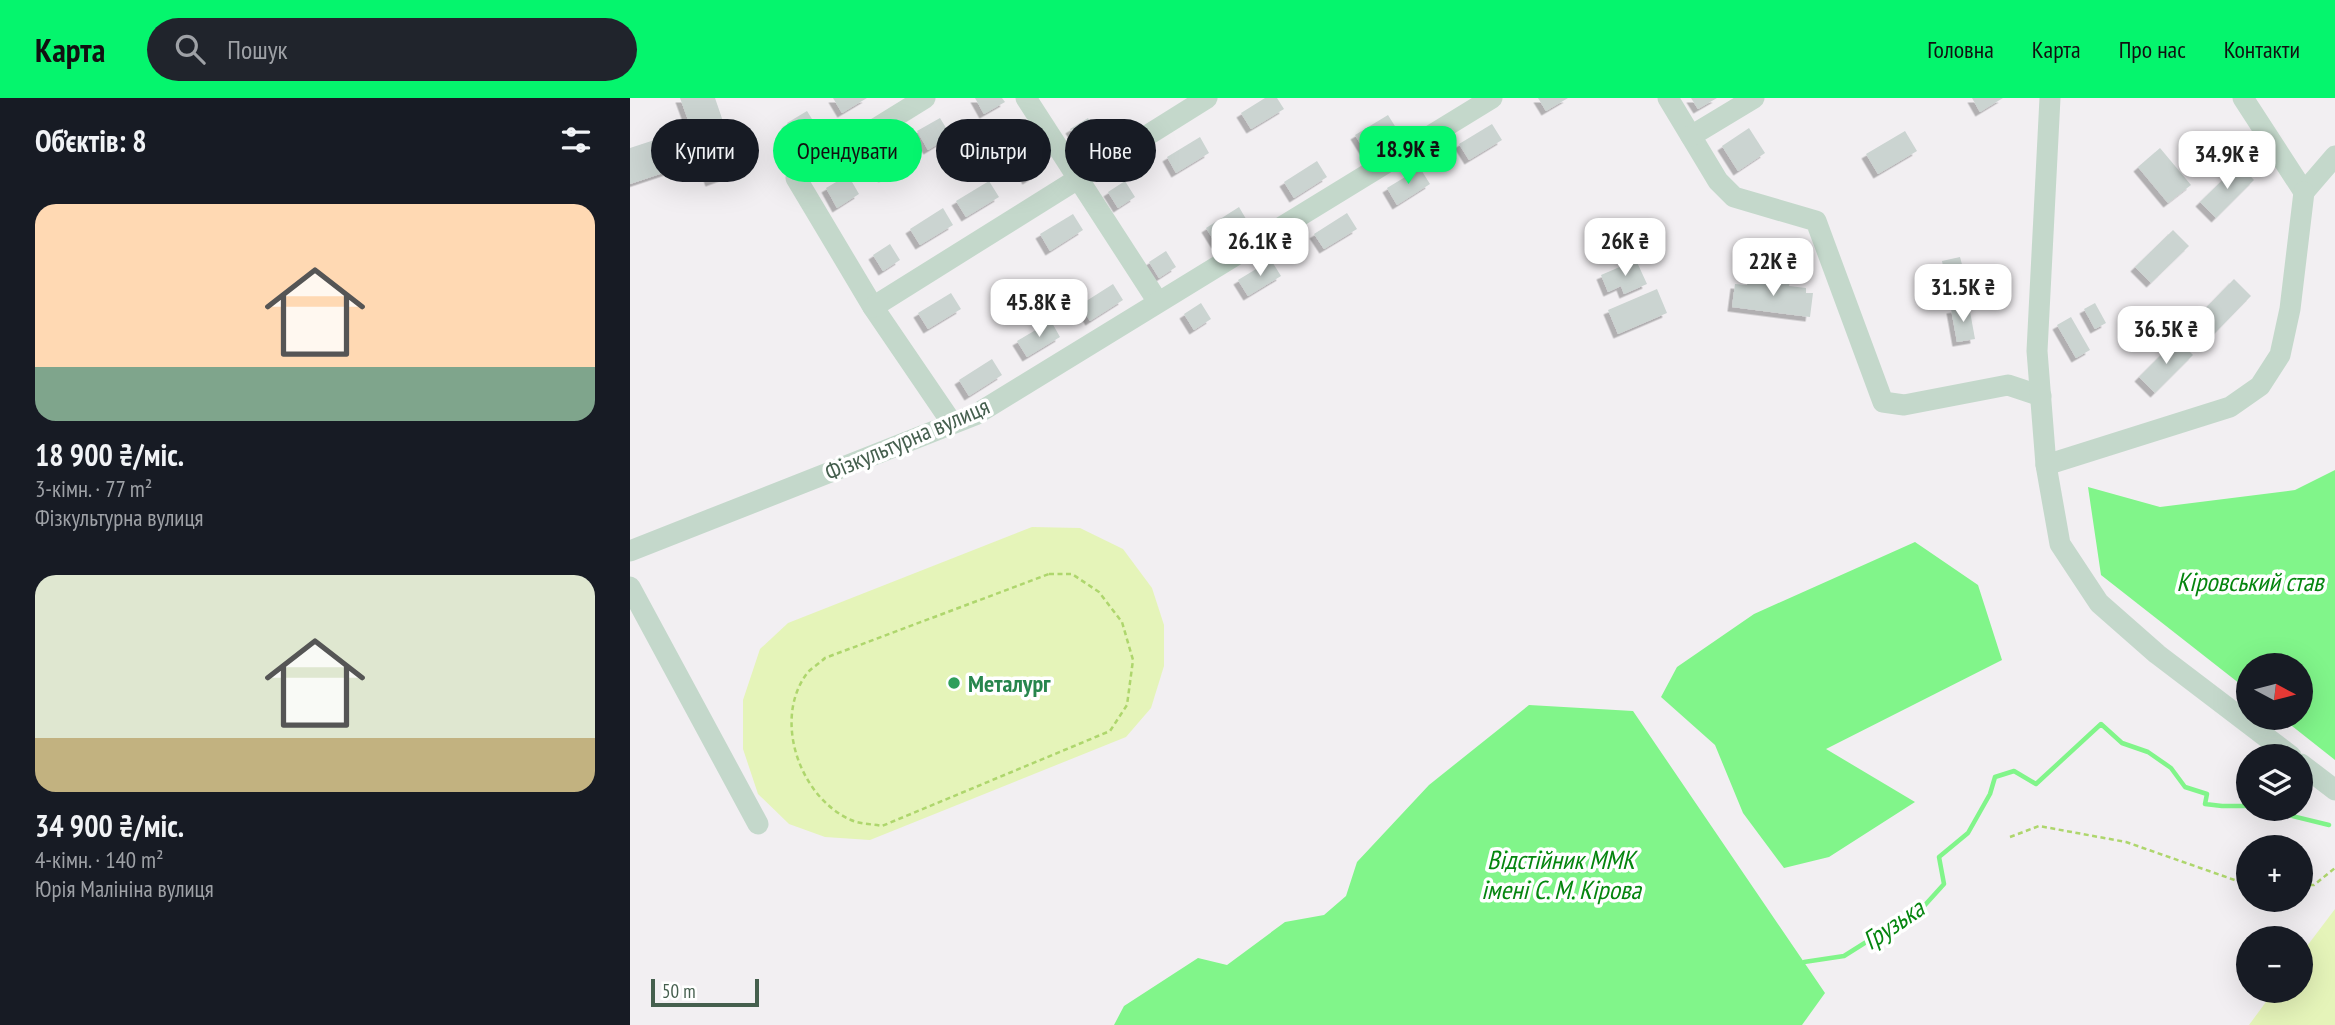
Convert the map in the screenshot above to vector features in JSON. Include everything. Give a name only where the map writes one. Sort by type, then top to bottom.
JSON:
[{"type":"street","points":[[925,98],[796,178],[873,307],[952,423]]},
{"type":"street","points":[[1026,98],[1065,158]]},
{"type":"street","points":[[1156,129],[1208,98]]},
{"type":"street","name":"Фiзкультурна вулиця","points":[[630,551],[975,415],[1492,98]]},
{"type":"street","points":[[1668,98],[1718,181],[1734,197],[1816,220],[1883,402],[1904,405],[2008,385],[2041,396]]},
{"type":"street","points":[[1691,136],[1754,98]]},
{"type":"street","points":[[2050,98],[2037,351],[2046,465],[2060,544],[2099,603],[2157,654],[2275,744]]},
{"type":"street","points":[[2243,98],[2304,192]]},
{"type":"street","points":[[2046,465],[2230,407],[2260,386],[2280,355],[2283,343],[2290,309],[2304,192],[2335,156]]},
{"type":"street","points":[[873,307],[1069,182]]},
{"type":"street","points":[[1080,182],[1158,302]]},
{"type":"street","points":[[630,587],[758,824]]},
{"type":"street","points":[[2313,773],[2335,790]]},
{"type":"path","points":[[1049,574],[1072,574],[1100,592],[1122,622],[1133,660],[1127,705],[1110,731],[882,826],[851,820],[822,800],[802,774],[792,737],[795,700],[808,672],[825,658],[1049,574]]},
{"type":"path","points":[[2010,837],[2039,826],[2126,842],[2236,880]]},
{"type":"path","points":[[2313,885],[2335,869]]},
{"type":"shaded area","name":"Металург","points":[[1032,527],[1080,528],[1123,549],[1152,588],[1164,625],[1164,666],[1151,708],[1126,737],[870,840],[825,837],[789,824],[758,794],[743,749],[743,700],[760,649],[788,623]]},
{"type":"shaded area","points":[[2335,909],[2335,1025],[2249,1025],[2265,1003],[2313,1003],[2313,938]]},
{"type":"water","name":"Кіровський став","points":[[2335,470],[2335,760],[2297,730],[2314,730],[2314,653],[2236,653],[2236,681],[2101,575],[2088,487],[2160,507],[2295,490]]},
{"type":"water","points":[[1915,542],[1978,585],[2002,660],[1826,749],[1915,802],[1829,857],[1784,868],[1743,813],[1715,745],[1661,697],[1677,667],[1754,614]]},
{"type":"water","name":"Відстійник ММК імені С. М. Кірова","points":[[1529,705],[1633,711],[1825,993],[1802,1025],[1114,1025],[1124,1006],[1198,958],[1227,965],[1285,922],[1324,915],[1346,896],[1357,862],[1429,785]]},
{"type":"building","points":[[680,98],[715,98],[722,119],[688,119]]},
{"type":"building","points":[[833,98],[867,98],[842,113]]},
{"type":"building","points":[[975,98],[1002,98],[1005,102],[984,114]]},
{"type":"building","points":[[1265,98],[1277,98],[1284,109],[1251,129],[1241,113]]},
{"type":"building","points":[[1538,98],[1568,98],[1546,111]]},
{"type":"building","points":[[1691,98],[1717,98],[1698,109]]},
{"type":"building","points":[[1972,98],[2003,98],[1980,112]]},
{"type":"building","points":[[807,111],[812,119],[794,119]]},
{"type":"building","points":[[1388,115],[1398,131],[1365,151],[1355,135]]},
{"type":"building","points":[[936,120],[936,145],[928,150],[922,140],[922,128]]},
{"type":"building","points":[[1492,124],[1502,140],[1469,160],[1459,144]]},
{"type":"building","points":[[1749,128],[1765,153],[1738,171],[1722,146]]},
{"type":"building","points":[[1905,131],[1917,151],[1878,174],[1866,154]]},
{"type":"building","points":[[1200,137],[1209,153],[1176,173],[1167,157]]},
{"type":"building","points":[[651,141],[651,177],[630,184],[630,148]]},
{"type":"building","points":[[2160,148],[2191,185],[2168,203],[2138,167]]},
{"type":"building","points":[[1317,161],[1327,177],[1294,198],[1284,182]]},
{"type":"building","points":[[2239,164],[2254,180],[2216,218],[2200,202]]},
{"type":"building","points":[[1420,168],[1430,184],[1397,205],[1387,188]]},
{"type":"building","points":[[836,182],[852,182],[859,194],[837,208],[826,188]]},
{"type":"building","points":[[987,182],[999,197],[966,217],[956,201]]},
{"type":"building","points":[[1126,182],[1135,197],[1118,208],[1108,192]]},
{"type":"building","points":[[1239,207],[1249,224],[1216,244],[1206,228]]},
{"type":"building","points":[[943,208],[953,225],[920,245],[910,229]]},
{"type":"building","points":[[1347,213],[1357,229],[1324,249],[1314,234]]},
{"type":"building","points":[[1073,214],[1083,230],[1050,251],[1040,234]]},
{"type":"building","points":[[2173,230],[2189,246],[2151,283],[2135,267]]},
{"type":"building","points":[[890,244],[900,260],[883,271],[873,255]]},
{"type":"building","points":[[1166,251],[1176,267],[1159,278],[1149,262]]},
{"type":"building","points":[[1960,257],[1964,272],[1945,276],[1942,261]]},
{"type":"building","points":[[1271,260],[1281,276],[1248,296],[1238,280]]},
{"type":"building","points":[[1636,260],[1647,284],[1624,294],[1621,286],[1608,292],[1601,275]]},
{"type":"building","points":[[1943,277],[1947,300],[1932,303],[1928,279]]},
{"type":"building","points":[[1762,278],[1790,282],[1789,286],[1806,288],[1806,293],[1813,293],[1810,317],[1732,307],[1735,284],[1747,285],[1748,281],[1762,283]]},
{"type":"building","points":[[2234,279],[2251,296],[2214,334],[2197,317]]},
{"type":"building","points":[[1113,284],[1123,300],[1090,321],[1080,305]]},
{"type":"building","points":[[1657,289],[1667,313],[1618,334],[1608,310]]},
{"type":"building","points":[[951,293],[961,309],[928,329],[918,313]]},
{"type":"building","points":[[1201,303],[1211,319],[1194,330],[1184,314]]},
{"type":"building","points":[[2095,303],[2106,323],[2095,329],[2084,309]]},
{"type":"building","points":[[1969,306],[1975,339],[1957,342],[1951,309]]},
{"type":"building","points":[[2071,317],[2090,350],[2076,358],[2057,325]]},
{"type":"building","points":[[1051,321],[1060,337],[1027,357],[1017,341]]},
{"type":"building","points":[[2177,339],[2193,355],[2155,393],[2139,377]]},
{"type":"building","points":[[992,359],[1002,375],[969,396],[959,380]]},
{"type":"waterway","name":"Грузька","points":[[1804,962],[1844,956],[1925,905],[1944,884],[1939,857],[1968,833],[1990,794],[1995,777],[2014,771],[2036,784],[2101,724],[2122,743],[2148,752],[2171,768],[2185,787],[2207,794],[2205,804],[2236,806]]},
{"type":"waterway","name":"Грузька","points":[[2313,821],[2329,825]]},
{"type":"place","name":"Металург","points":[[954,683]]}]
